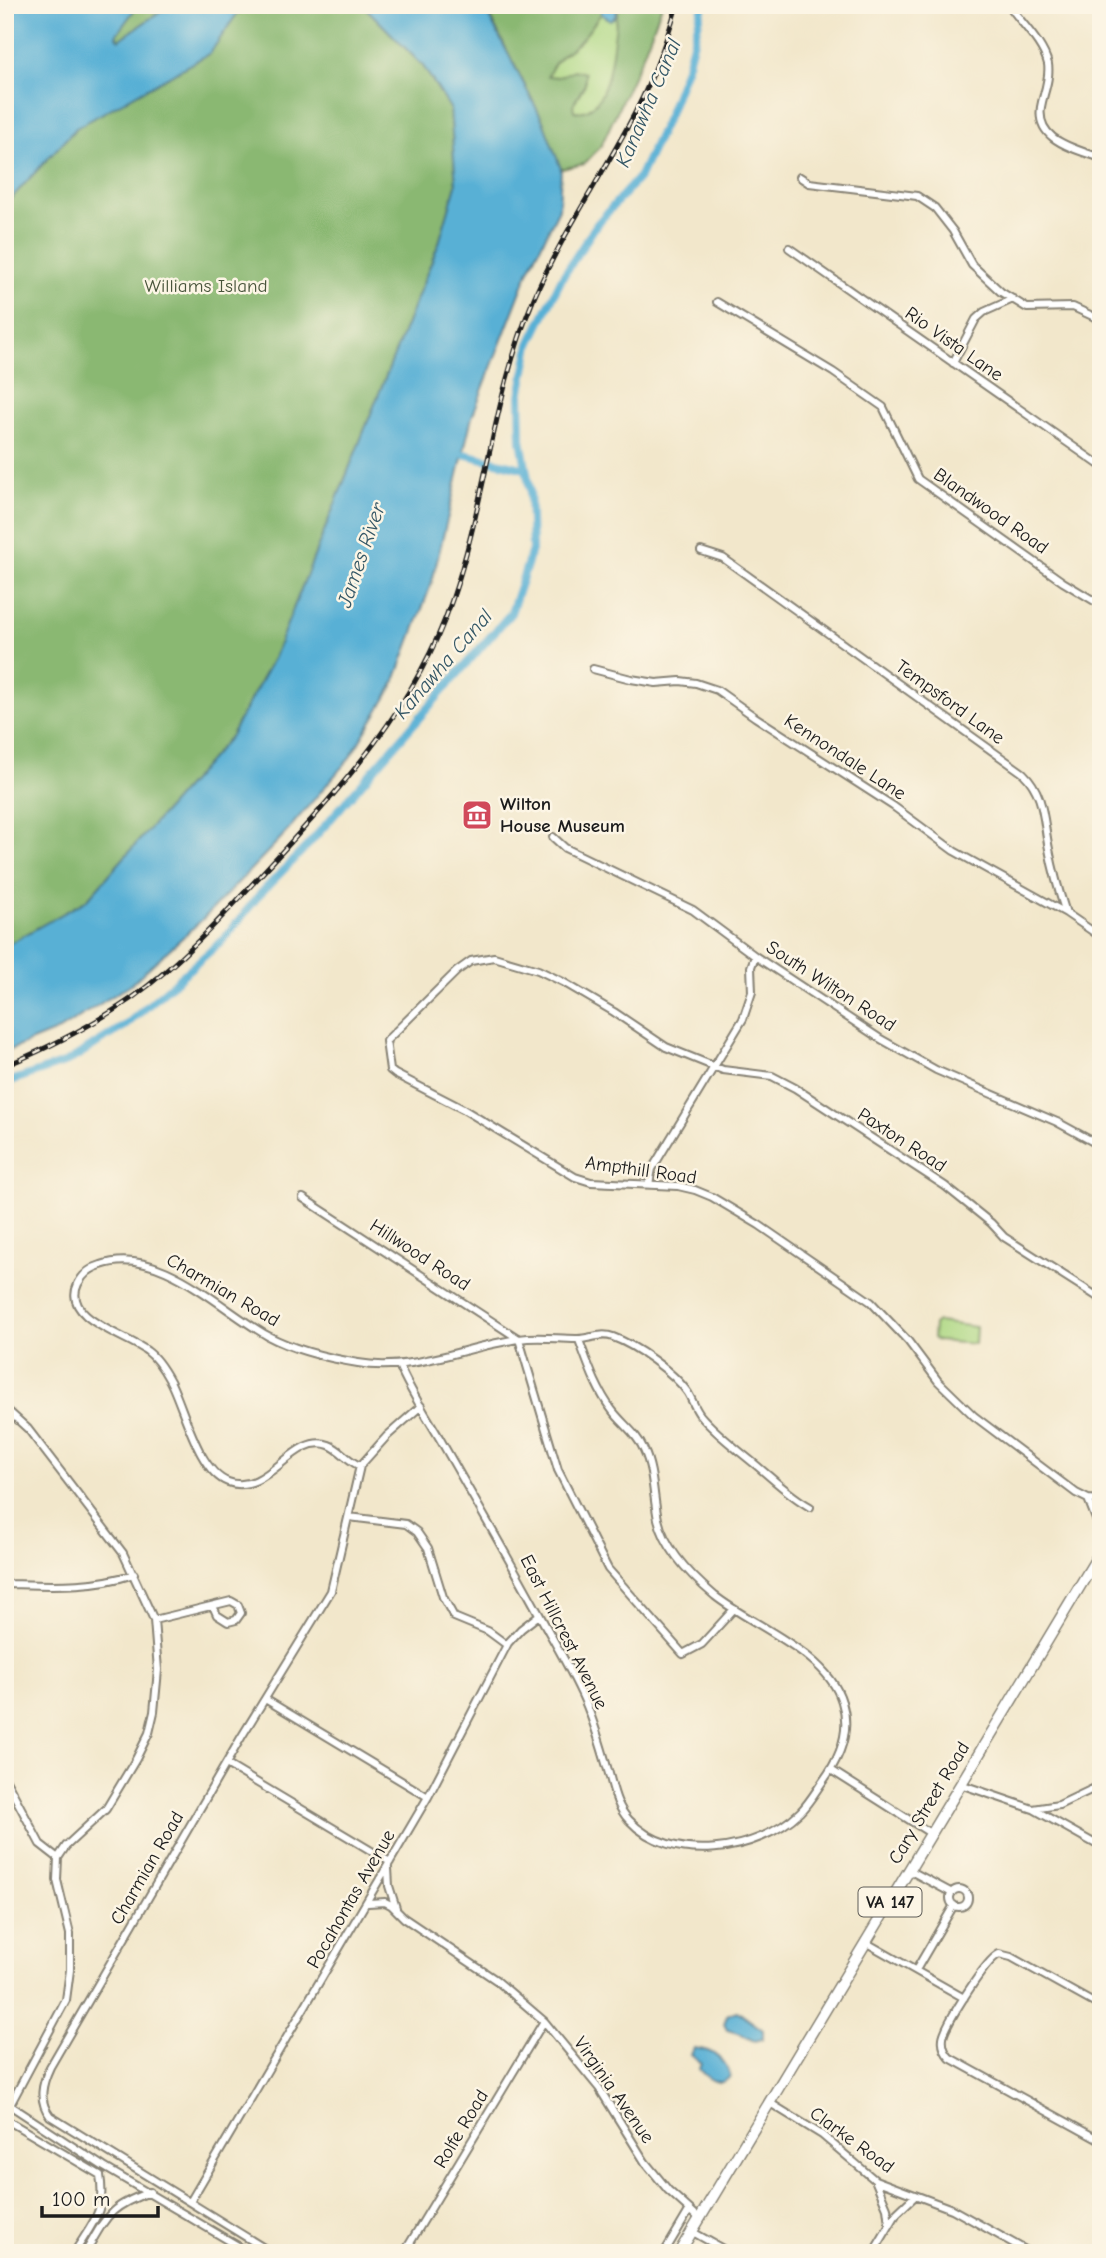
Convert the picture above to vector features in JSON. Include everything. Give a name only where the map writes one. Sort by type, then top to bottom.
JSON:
[{"type":"main road","name":"Cary Street Road","points":[[678,2253],[1101,1551]]},
{"type":"street","points":[[1009,5],[1048,64],[1039,116],[1043,129],[1062,142],[1101,158]]},
{"type":"street","points":[[800,177],[809,183],[917,195],[935,208],[953,231],[972,265],[1001,292],[1027,308],[1073,307],[1101,320]]},
{"type":"street","name":"Rio Vista Lane","points":[[789,248],[1101,466]]},
{"type":"street","points":[[953,363],[976,319],[984,312],[1013,299]]},
{"type":"street","name":"Blandwood Road","points":[[717,302],[834,372],[883,407],[918,479],[1063,582],[1101,605]]},
{"type":"street","name":"Tempsford Lane","points":[[701,551],[723,558],[1031,781],[1041,800],[1048,848],[1066,913]]},
{"type":"street","name":"Kennondale Lane","points":[[593,668],[631,679],[656,683],[688,682],[717,690],[893,806],[954,851],[1066,913]]},
{"type":"street","name":"South Wilton Road","points":[[554,837],[565,848],[693,910],[755,956],[879,1038],[936,1070],[1056,1122],[1101,1146]]},
{"type":"street","points":[[1066,913],[1101,937]]},
{"type":"street","points":[[649,1184],[652,1169],[743,1019],[750,1002],[751,967],[755,956]]},
{"type":"street","name":"Ampthill Road","points":[[667,1047],[563,982],[538,970],[494,957],[471,961],[457,971],[386,1041],[390,1070],[463,1109],[560,1170],[592,1182],[678,1186],[712,1197],[810,1258],[871,1302],[890,1320],[938,1381],[974,1416],[1076,1493],[1088,1499],[1101,1500]]},
{"type":"street","name":"Paxton Road","points":[[667,1047],[723,1070],[772,1076],[795,1088],[944,1186],[991,1223],[1004,1237],[1101,1299]]},
{"type":"street","name":"Hillwood Road","points":[[303,1198],[519,1339]]},
{"type":"street","name":"Charmian Road","points":[[360,1466],[328,1445],[315,1444],[300,1450],[248,1484],[233,1484],[215,1476],[197,1445],[169,1380],[155,1357],[84,1314],[75,1298],[77,1286],[86,1272],[115,1260],[143,1264],[178,1279],[252,1327],[290,1346],[364,1364],[399,1365],[519,1339],[556,1337],[579,1340],[602,1335],[612,1337],[677,1379],[700,1414],[727,1442],[795,1499],[810,1507]]},
{"type":"street","points":[[519,1339],[558,1469],[608,1569],[683,1654],[702,1644],[734,1609]]},
{"type":"street","name":"East Hillcrest Avenue","points":[[399,1365],[585,1702],[616,1800],[631,1822],[667,1845],[682,1848],[711,1849],[752,1841],[800,1813],[831,1770],[845,1731],[845,1715],[838,1690],[830,1678],[807,1657],[734,1609],[679,1561],[659,1522],[649,1461],[634,1433],[609,1406],[595,1381],[579,1340]]},
{"type":"street","name":"Charmian Road","points":[[190,2202],[50,2116],[44,2108],[42,2095],[50,2067],[226,1764],[331,1591],[360,1466],[387,1436],[421,1406]]},
{"type":"street","points":[[5,1408],[28,1429],[123,1553],[154,1620],[158,1670],[149,1732],[106,1809],[66,1846],[58,1858],[58,1888],[71,1934],[66,2000],[8,2104],[104,2166],[250,2253]]},
{"type":"street","points":[[1088,1499],[1101,1532]]},
{"type":"street","points":[[349,1517],[406,1524],[417,1532],[428,1548],[443,1597],[454,1617],[488,1631],[507,1645]]},
{"type":"street","points":[[5,1584],[84,1585],[112,1582],[134,1574]]},
{"type":"street","points":[[154,1620],[213,1606]]},
{"type":"street","name":"Pocahontas Avenue","points":[[190,2202],[368,1903],[428,1797],[507,1645],[539,1615]]},
{"type":"street","points":[[265,1699],[428,1797]]},
{"type":"street","points":[[226,1764],[389,1864],[389,1886],[397,1910]]},
{"type":"street","points":[[831,1770],[930,1833]]},
{"type":"street","points":[[5,1778],[40,1844],[58,1858]]},
{"type":"street","points":[[960,1784],[1033,1809],[1101,1847]]},
{"type":"street","points":[[1033,1809],[1059,1805],[1101,1785]]},
{"type":"street","points":[[909,1870],[952,1893]]},
{"type":"street","points":[[962,1889],[968,1897],[963,1906],[954,1905],[950,1898],[952,1893],[962,1889]]},
{"type":"street","name":"Virginia Avenue","points":[[368,1903],[385,1902],[397,1910],[404,1918],[486,1973],[544,2021],[599,2088],[645,2162],[668,2190],[699,2218]]},
{"type":"street","points":[[916,1970],[954,1905]]},
{"type":"street","points":[[865,1942],[964,1998]]},
{"type":"street","points":[[1101,2007],[1003,1954],[990,1959],[964,1998],[943,2039],[945,2053],[950,2058],[1101,2141]]},
{"type":"street","name":"Rolfe Road","points":[[404,2253],[544,2021]]},
{"type":"street","name":"Clarke Road","points":[[770,2103],[822,2135],[875,2180],[952,2209],[1031,2253]]},
{"type":"street","points":[[5,2119],[100,2175]]},
{"type":"street","points":[[74,2253],[100,2210],[103,2192],[100,2175],[104,2166]]},
{"type":"street","points":[[875,2180],[887,2208],[889,2225]]},
{"type":"street","points":[[85,2253],[113,2210],[150,2192]]},
{"type":"street","points":[[873,2253],[902,2207],[915,2196]]},
{"type":"street","points":[[190,2202],[272,2253]]},
{"type":"street","points":[[664,2253],[689,2211]]},
{"type":"street","points":[[691,2231],[730,2253]]},
{"type":"green space","points":[[138,5],[170,5],[119,40],[116,35]]},
{"type":"green space","name":"Williams Island","points":[[243,5],[363,5],[423,66],[450,108],[456,185],[439,243],[274,657],[230,737],[87,900],[5,946],[5,205],[76,128],[210,53]]},
{"type":"green space","points":[[484,5],[601,5],[601,14],[579,42],[558,60],[548,76],[559,77],[574,70],[585,73],[585,84],[573,105],[574,111],[587,110],[597,101],[604,87],[619,5],[662,5],[642,57],[601,146],[584,164],[561,169],[542,119]]},
{"type":"green space","points":[[500,5],[662,5],[642,57],[601,146],[584,164],[561,169]]},
{"type":"green space","points":[[938,1322],[976,1327],[975,1344],[937,1341],[933,1338],[934,1325]]},
{"type":"water","points":[[5,5],[138,5],[116,35],[119,40],[170,5],[243,5],[210,53],[76,128],[5,205]]},
{"type":"water","name":"James River","points":[[363,5],[483,5],[542,119],[561,169],[559,209],[529,270],[472,417],[432,582],[393,686],[349,759],[281,838],[204,918],[131,984],[59,1030],[5,1052],[5,946],[87,900],[230,737],[274,657],[439,243],[456,185],[450,108],[423,66]]},
{"type":"water","points":[[601,5],[619,5],[615,17],[610,20],[601,14]]},
{"type":"water","points":[[737,2011],[763,2030],[763,2039],[754,2041],[727,2030],[724,2024],[727,2015]]},
{"type":"water","points":[[694,2048],[707,2051],[722,2060],[730,2076],[727,2080],[719,2082],[706,2076],[699,2069],[701,2063],[691,2055]]},
{"type":"waterway","name":"Kanawha Canal","points":[[5,1083],[67,1062],[126,1025],[224,939],[259,895],[308,845],[511,613],[532,550],[530,490],[521,440],[520,396],[530,344],[562,278],[597,224],[640,176],[668,116],[688,63],[703,5]]},
{"type":"waterway","points":[[455,452],[526,469]]},
{"type":"railway","points":[[5,1066],[102,1018],[169,968],[220,919],[323,806],[350,775],[398,710],[437,639],[452,600],[464,563],[509,372],[534,298],[555,254],[643,97],[662,52],[677,5]]},
{"type":"place","name":"Wilton House Museum","points":[[477,815]]}]
